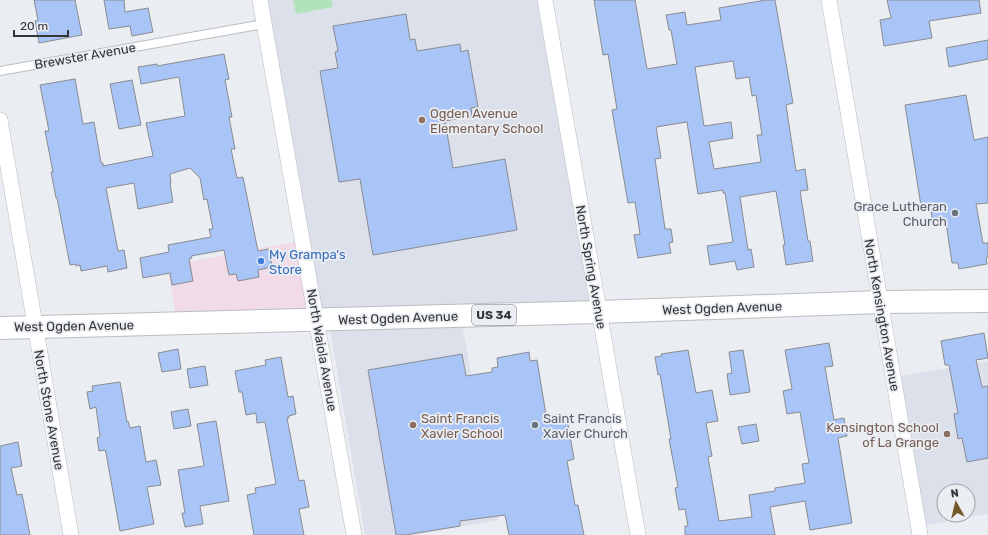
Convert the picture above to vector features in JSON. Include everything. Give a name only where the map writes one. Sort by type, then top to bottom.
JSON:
[{"type":"main road","name":"West Ogden Avenue","points":[[0,328],[599,312],[880,302],[988,301]]},
{"type":"street","name":"North Waiola Avenue","points":[[260,0],[354,535]]},
{"type":"street","name":"North Spring Avenue","points":[[545,0],[638,535]]},
{"type":"street","name":"North Kensington Avenue","points":[[830,0],[920,535]]},
{"type":"street","name":"North Stone Avenue","points":[[0,120],[71,535]]},
{"type":"lane","name":"Brewster Avenue","points":[[0,71],[264,24]]},
{"type":"shaded area","name":"Ogden Avenue Elementary School","points":[[264,0],[539,0],[592,306],[319,317]]},
{"type":"shaded area","points":[[305,240],[319,317],[177,322],[167,266]]},
{"type":"shaded area","name":"Saint Francis Xavier School","points":[[462,324],[498,520],[413,535],[365,535],[330,329]]},
{"type":"shaded area","name":"Kensington School of La Grange","points":[[988,361],[988,514],[976,516],[976,483],[936,483],[936,523],[938,523],[921,526],[897,377]]},
{"type":"green space","points":[[293,0],[331,0],[333,7],[296,14]]},
{"type":"building","points":[[34,0],[75,0],[82,35],[39,43],[35,21],[38,20]]},
{"type":"building","points":[[104,0],[124,0],[125,12],[148,8],[153,32],[132,36],[130,26],[109,29]]},
{"type":"building","points":[[594,0],[635,0],[647,69],[677,64],[671,30],[669,30],[666,15],[685,12],[687,25],[721,20],[719,8],[766,0],[775,0],[793,103],[786,105],[796,171],[805,169],[808,190],[800,191],[808,241],[810,241],[813,261],[786,265],[783,245],[785,245],[776,191],[740,197],[748,250],[751,249],[754,267],[737,270],[735,261],[710,265],[707,246],[733,242],[725,193],[723,193],[723,190],[698,194],[687,122],[656,127],[661,158],[655,159],[665,229],[671,229],[673,242],[669,243],[671,253],[638,258],[634,235],[640,234],[635,202],[628,203],[612,110],[617,109],[608,54],[603,55]],"holes":[[[733,61],[736,79],[749,77],[752,96],[756,95],[762,135],[757,135],[761,162],[714,169],[709,142],[733,138],[731,122],[704,126],[695,67]]]},
{"type":"building","points":[[887,0],[979,0],[981,13],[929,21],[932,38],[884,46],[880,20],[891,18]]},
{"type":"building","points":[[406,14],[410,40],[415,39],[417,51],[460,44],[461,52],[468,50],[478,107],[471,108],[472,116],[445,121],[453,168],[505,159],[517,230],[373,255],[360,179],[339,182],[320,71],[338,68],[335,52],[338,51],[333,26]]},
{"type":"building","points":[[988,40],[988,59],[949,67],[946,48]]},
{"type":"building","points":[[224,54],[229,79],[225,80],[232,117],[229,117],[235,149],[231,149],[237,178],[243,177],[258,251],[269,249],[272,267],[258,270],[259,277],[238,281],[236,274],[229,275],[224,250],[191,256],[192,258],[189,259],[193,281],[172,285],[170,273],[143,278],[140,258],[169,252],[168,245],[211,237],[209,229],[213,229],[207,199],[204,200],[200,178],[190,168],[170,174],[173,202],[138,209],[134,183],[106,188],[118,251],[124,250],[127,268],[108,272],[107,266],[81,271],[80,265],[70,265],[51,172],[53,172],[45,131],[49,131],[40,85],[75,79],[83,124],[94,122],[101,163],[103,163],[103,166],[153,156],[146,123],[185,116],[179,77],[141,84],[138,67],[157,64],[157,66]]},
{"type":"building","points":[[132,80],[141,125],[119,129],[110,84]]},
{"type":"building","points":[[966,95],[974,140],[988,137],[988,203],[976,204],[983,243],[988,243],[988,257],[986,258],[987,264],[959,269],[958,263],[952,263],[946,223],[933,225],[930,204],[921,206],[905,105]]},
{"type":"building","points":[[984,333],[988,358],[976,360],[982,387],[988,386],[988,458],[967,462],[962,438],[958,439],[954,414],[958,413],[949,365],[945,365],[941,341]]},
{"type":"building","points":[[829,343],[833,366],[825,367],[834,420],[844,418],[847,436],[838,438],[852,523],[810,530],[805,501],[770,507],[775,535],[685,535],[685,526],[688,526],[685,509],[679,510],[675,488],[678,487],[669,439],[671,439],[660,374],[658,375],[655,357],[662,356],[661,354],[688,350],[696,393],[712,390],[718,421],[706,423],[712,456],[708,457],[719,521],[752,517],[749,495],[775,491],[775,488],[805,483],[802,464],[809,463],[800,412],[787,414],[783,391],[792,389],[785,350]]},
{"type":"building","points":[[178,349],[181,369],[162,372],[158,353]]},
{"type":"building","points":[[743,350],[750,392],[730,395],[727,374],[732,373],[729,352]]},
{"type":"building","points":[[529,352],[530,361],[537,360],[547,421],[567,418],[574,459],[567,461],[575,505],[578,505],[584,535],[509,535],[505,515],[460,521],[460,526],[405,535],[396,535],[368,370],[462,354],[466,376],[492,372],[492,368],[498,367],[497,358]]},
{"type":"building","points":[[281,357],[288,397],[293,396],[296,414],[287,418],[299,481],[304,480],[309,507],[299,509],[304,535],[254,535],[247,495],[256,493],[255,488],[276,484],[265,422],[257,423],[256,413],[246,415],[242,392],[239,392],[235,371],[266,365],[265,360]]},
{"type":"building","points":[[205,366],[208,385],[190,388],[187,369]]},
{"type":"building","points":[[120,382],[127,422],[128,421],[130,428],[140,426],[146,462],[156,460],[161,485],[147,487],[154,524],[120,531],[106,453],[105,450],[99,451],[97,438],[100,437],[96,407],[90,409],[87,392],[93,391],[92,386]]},
{"type":"building","points":[[188,409],[191,426],[174,429],[171,412]]},
{"type":"building","points":[[216,421],[229,501],[200,506],[203,524],[185,527],[182,513],[185,513],[178,470],[204,466],[197,424]]},
{"type":"building","points":[[756,424],[759,441],[742,444],[738,427]]},
{"type":"building","points":[[18,442],[22,466],[11,468],[17,495],[22,494],[30,535],[0,535],[0,446]]},
{"type":"place","name":"Ogden Avenue Elementary School","points":[[422,120]]},
{"type":"place","name":"Grace Lutheran Church","points":[[955,213]]},
{"type":"place","name":"My Grampa's Store","points":[[261,261]]},
{"type":"place","name":"Saint Francis Xavier School","points":[[413,425]]},
{"type":"place","name":"Saint Francis Xavier Church","points":[[535,425]]},
{"type":"place","name":"Kensington School of La Grange","points":[[947,434]]}]
